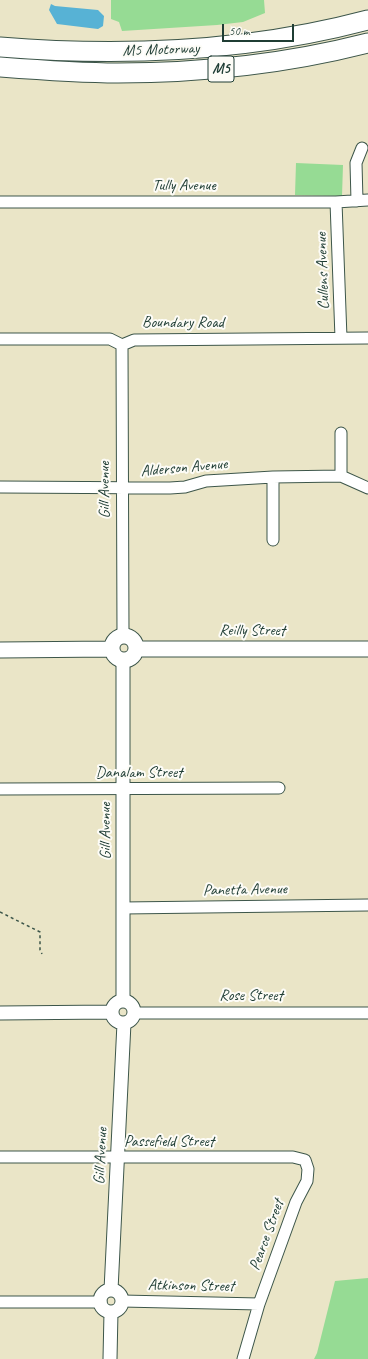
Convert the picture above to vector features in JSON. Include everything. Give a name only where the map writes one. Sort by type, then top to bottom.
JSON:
[{"type":"highway","name":"M5 Motorway","points":[[0,47],[91,52],[179,50],[235,46],[288,38],[368,20]]},
{"type":"highway","name":"M5 Motorway","points":[[0,67],[72,72],[117,73],[200,71],[283,61],[368,43]]},
{"type":"main road","points":[[123,635],[131,638],[136,645],[133,656],[123,660],[116,658],[111,649],[111,645],[115,638],[123,635]]},
{"type":"main road","points":[[0,650],[111,649]]},
{"type":"main road","name":"Reilly Street","points":[[136,649],[368,649]]},
{"type":"street","points":[[362,148],[356,163],[363,201]]},
{"type":"street","name":"Tully Avenue","points":[[0,202],[363,201]]},
{"type":"street","name":"Cullens Avenue","points":[[336,202],[341,338]]},
{"type":"street","name":"Boundary Road","points":[[0,339],[110,339],[122,345],[134,340],[368,338]]},
{"type":"street","name":"Gill Avenue","points":[[122,345],[123,635]]},
{"type":"street","points":[[341,433],[341,476]]},
{"type":"street","name":"Alderson Avenue","points":[[0,487],[122,489],[170,488],[186,487],[206,481],[273,477],[341,476],[368,488]]},
{"type":"street","points":[[273,477],[274,540]]},
{"type":"street","name":"Gill Avenue","points":[[123,660],[123,1002]]},
{"type":"street","name":"Danalam Street","points":[[0,789],[279,788]]},
{"type":"street","name":"Panetta Avenue","points":[[123,908],[368,905]]},
{"type":"street","points":[[123,1002],[130,1004],[134,1010],[131,1020],[124,1023],[120,1023],[114,1019],[112,1012],[112,1009],[117,1004],[123,1002]]},
{"type":"street","points":[[0,1013],[112,1012]]},
{"type":"street","name":"Rose Street","points":[[134,1013],[368,1013]]},
{"type":"street","name":"Gill Avenue","points":[[111,1290],[124,1023]]},
{"type":"street","name":"Passefield Street","points":[[0,1157],[266,1158]]},
{"type":"street","name":"Pearce Street","points":[[243,1359],[259,1304],[296,1202],[307,1181],[308,1169],[305,1160],[293,1157],[266,1158]]},
{"type":"street","points":[[111,1290],[119,1294],[122,1301],[119,1309],[111,1312],[102,1307],[101,1302],[103,1294],[111,1290]]},
{"type":"street","name":"Atkinson Street","points":[[122,1301],[259,1304]]},
{"type":"street","points":[[0,1302],[101,1302]]},
{"type":"street","points":[[110,1359],[111,1312]]},
{"type":"path","points":[[0,912],[40,932],[40,950],[42,954]]},
{"type":"green space","points":[[111,0],[264,0],[265,13],[243,22],[122,31],[119,22],[111,19]]},
{"type":"green space","points":[[296,163],[343,165],[342,196],[295,195]]},
{"type":"green space","points":[[368,1278],[368,1359],[314,1359],[317,1353],[335,1281]]},
{"type":"water","points":[[51,4],[55,6],[98,10],[104,16],[103,26],[98,29],[57,24],[49,10]]}]
